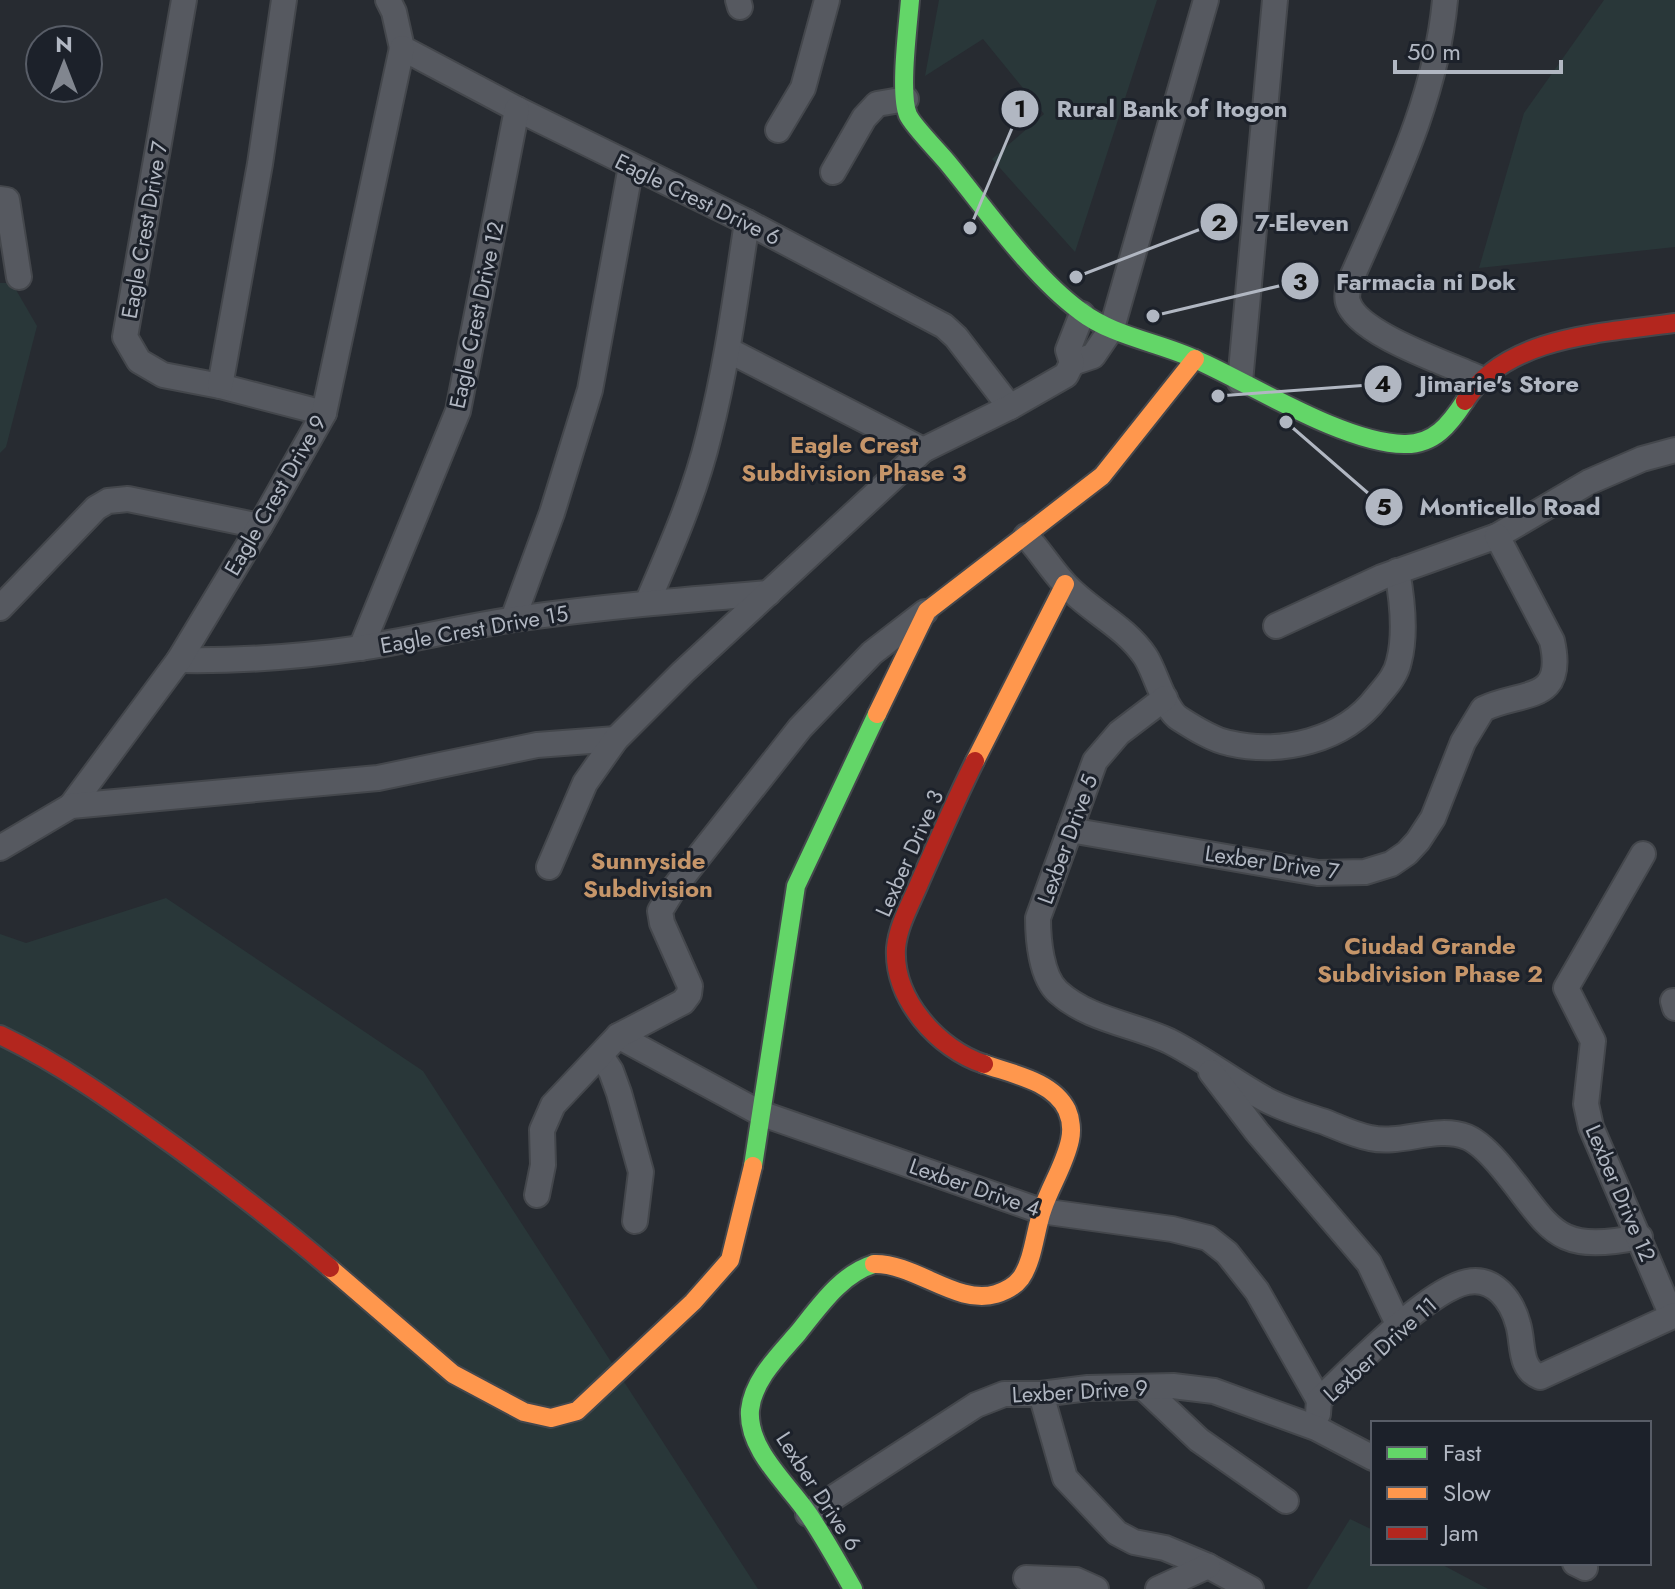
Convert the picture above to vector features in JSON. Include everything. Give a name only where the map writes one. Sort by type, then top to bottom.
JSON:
[{"type":"main road","points":[[910,0],[904,81],[908,115],[1046,282],[1082,314],[1195,359],[1355,432],[1387,443],[1408,446],[1427,441],[1450,423],[1481,379],[1508,358],[1573,340],[1675,323]]},
{"type":"main road","points":[[0,1035],[31,1050],[113,1101],[258,1207],[453,1374],[524,1412],[551,1418],[577,1411],[693,1302],[730,1260],[751,1178],[796,886],[927,611],[1102,476],[1195,359]]},
{"type":"main road","name":"Lexber Drive 3","points":[[1041,1211],[1072,1134],[1070,1116],[1060,1099],[1040,1085],[963,1056],[938,1037],[908,999],[899,975],[896,953],[899,932],[931,854],[1065,584]]},
{"type":"main road","name":"Lexber Drive 6","points":[[853,1589],[808,1514],[763,1454],[750,1420],[757,1386],[822,1305],[854,1272],[875,1264],[893,1265],[971,1295],[997,1296],[1014,1286],[1024,1274],[1041,1211]]},
{"type":"street","name":"Eagle Crest Drive 7","points":[[184,0],[125,337],[139,361],[163,375],[324,413]]},
{"type":"street","points":[[220,386],[260,164],[284,0]]},
{"type":"street","points":[[388,0],[402,48]]},
{"type":"street","points":[[778,130],[803,88],[827,0]]},
{"type":"street","points":[[1072,363],[1093,356],[1112,328],[1206,0]]},
{"type":"street","points":[[1240,382],[1275,0]]},
{"type":"street","points":[[1445,0],[1426,97],[1412,140],[1349,284],[1347,300],[1366,325],[1394,341],[1481,379]]},
{"type":"street","name":"Eagle Crest Drive 6","points":[[402,48],[517,109],[747,222],[944,326],[1010,407]]},
{"type":"street","name":"Eagle Crest Drive 9","points":[[71,806],[179,660],[324,413],[402,48]]},
{"type":"street","points":[[833,172],[877,104],[906,99]]},
{"type":"street","name":"Eagle Crest Drive 12","points":[[361,648],[458,411],[517,109]]},
{"type":"street","points":[[513,619],[552,513],[590,390],[631,166]]},
{"type":"street","points":[[0,199],[7,200],[19,277]]},
{"type":"street","points":[[647,603],[671,549],[709,436],[728,350],[747,222]]},
{"type":"street","points":[[549,867],[585,783],[616,739],[683,672],[923,450],[1066,375],[1072,363],[1068,350],[1082,314]]},
{"type":"street","points":[[728,350],[923,450]]},
{"type":"street","points":[[1276,626],[1397,571],[1497,536],[1589,482],[1642,459],[1673,454]]},
{"type":"street","points":[[0,608],[96,508],[108,501],[128,499],[260,526]]},
{"type":"street","points":[[1026,536],[1065,584],[1122,629],[1146,657],[1176,717],[1225,743],[1250,747],[1288,746],[1346,728],[1369,708],[1394,675],[1400,660],[1401,593],[1397,571]]},
{"type":"street","name":"Lexber Drive 7","points":[[1070,830],[1318,873],[1365,872],[1391,864],[1407,853],[1433,818],[1463,742],[1483,709],[1542,691],[1555,672],[1552,641],[1497,536]]},
{"type":"street","name":"Eagle Crest Drive 15","points":[[179,660],[264,660],[361,648],[513,619],[769,593]]},
{"type":"street","points":[[537,1195],[543,1165],[542,1130],[553,1105],[618,1036],[683,1002],[689,994],[690,986],[662,923],[660,911],[674,888],[800,728],[872,653],[927,611]]},
{"type":"street","name":"Lexber Drive 5","points":[[1165,698],[1119,733],[1095,761],[1038,918],[1047,974],[1057,991],[1094,1014],[1168,1041],[1265,1100],[1366,1138],[1378,1140],[1443,1134],[1470,1138],[1496,1160],[1546,1225],[1560,1236],[1574,1241],[1609,1244],[1640,1237]]},
{"type":"street","points":[[0,848],[71,806],[378,778],[537,745],[616,739]]},
{"type":"street","name":"Lexber Drive 12","points":[[1643,854],[1566,988],[1593,1041],[1586,1104],[1591,1127],[1674,1315]]},
{"type":"street","name":"Lexber Drive 4","points":[[618,1036],[760,1113],[1041,1211],[1172,1229],[1208,1238],[1227,1253],[1257,1291],[1319,1400]]},
{"type":"street","points":[[601,1056],[611,1071],[619,1093],[641,1172],[635,1221]]},
{"type":"street","name":"Lexber Drive 5","points":[[1202,1061],[1257,1132],[1369,1263],[1399,1326]]},
{"type":"street","name":"Lexber Drive 11","points":[[1316,1428],[1319,1400],[1399,1326],[1443,1292],[1470,1281],[1488,1283],[1509,1302],[1517,1319],[1525,1365],[1531,1373],[1540,1377],[1674,1315]]},
{"type":"street","name":"Lexber Drive 9","points":[[808,1514],[976,1405],[1004,1394],[1173,1386],[1214,1391],[1316,1428],[1371,1457]]},
{"type":"street","points":[[1144,1388],[1199,1440],[1286,1501]]},
{"type":"street","points":[[1041,1394],[1065,1478],[1117,1533],[1134,1542],[1165,1548],[1251,1589]]},
{"type":"street","points":[[1158,1589],[1208,1566]]},
{"type":"street","points":[[1026,1578],[1076,1580],[1096,1589]]},
{"type":"shaded area","points":[[939,0],[1157,0],[1075,252],[992,159],[1044,114],[983,39],[925,76]]},
{"type":"shaded area","points":[[1604,0],[1675,0],[1675,247],[1479,268],[1524,113]]},
{"type":"shaded area","points":[[0,283],[12,283],[37,326],[6,447],[0,453]]},
{"type":"shaded area","points":[[166,898],[423,1071],[758,1589],[0,1589],[0,934],[26,943]]},
{"type":"shaded area","points":[[1350,1519],[1371,1529],[1371,1565],[1443,1565],[1488,1589],[1307,1589]]},
{"type":"traffic: fast","points":[[910,0],[904,76],[908,115],[1027,261],[1080,311],[1107,327],[1197,360],[1327,424],[1380,441],[1404,444],[1433,437],[1447,425],[1465,401]]},
{"type":"traffic: fast","points":[[753,1166],[796,886],[877,714]]},
{"type":"traffic: fast","points":[[853,1589],[809,1515],[762,1453],[751,1425],[750,1410],[756,1388],[768,1368],[823,1302],[851,1275],[874,1264]]},
{"type":"traffic: slow","points":[[877,714],[927,611],[1102,476],[1195,359]]},
{"type":"traffic: slow","points":[[975,761],[1065,584]]},
{"type":"traffic: slow","points":[[874,1264],[889,1265],[952,1290],[982,1296],[996,1294],[1019,1281],[1032,1253],[1043,1208],[1068,1149],[1070,1121],[1061,1100],[1042,1085],[984,1064]]},
{"type":"traffic: slow","points":[[330,1268],[453,1374],[524,1412],[551,1418],[577,1411],[693,1302],[730,1260],[753,1166]]},
{"type":"traffic: jam","points":[[1465,401],[1483,379],[1506,362],[1531,350],[1589,335],[1675,323]]},
{"type":"traffic: jam","points":[[975,761],[905,916],[896,948],[902,986],[922,1020],[950,1047],[984,1064]]},
{"type":"traffic: jam","points":[[0,1035],[68,1073],[133,1116],[235,1191],[330,1268]]},
{"type":"place","name":"Rural Bank of Itogon","points":[[970,228]]},
{"type":"place","name":"7-Eleven","points":[[1076,277]]},
{"type":"place","name":"Farmacia ni Dok","points":[[1153,316]]},
{"type":"place","name":"Jimarie's Store","points":[[1218,396]]},
{"type":"place","name":"Monticello Road","points":[[1286,422]]},
{"type":"district","name":"Eagle Crest Subdivision Phase 3","points":[[854,458]]},
{"type":"district","name":"Sunnyside Subdivision","points":[[648,874]]},
{"type":"district","name":"Ciudad Grande Subdivision Phase 2","points":[[1430,959]]}]
